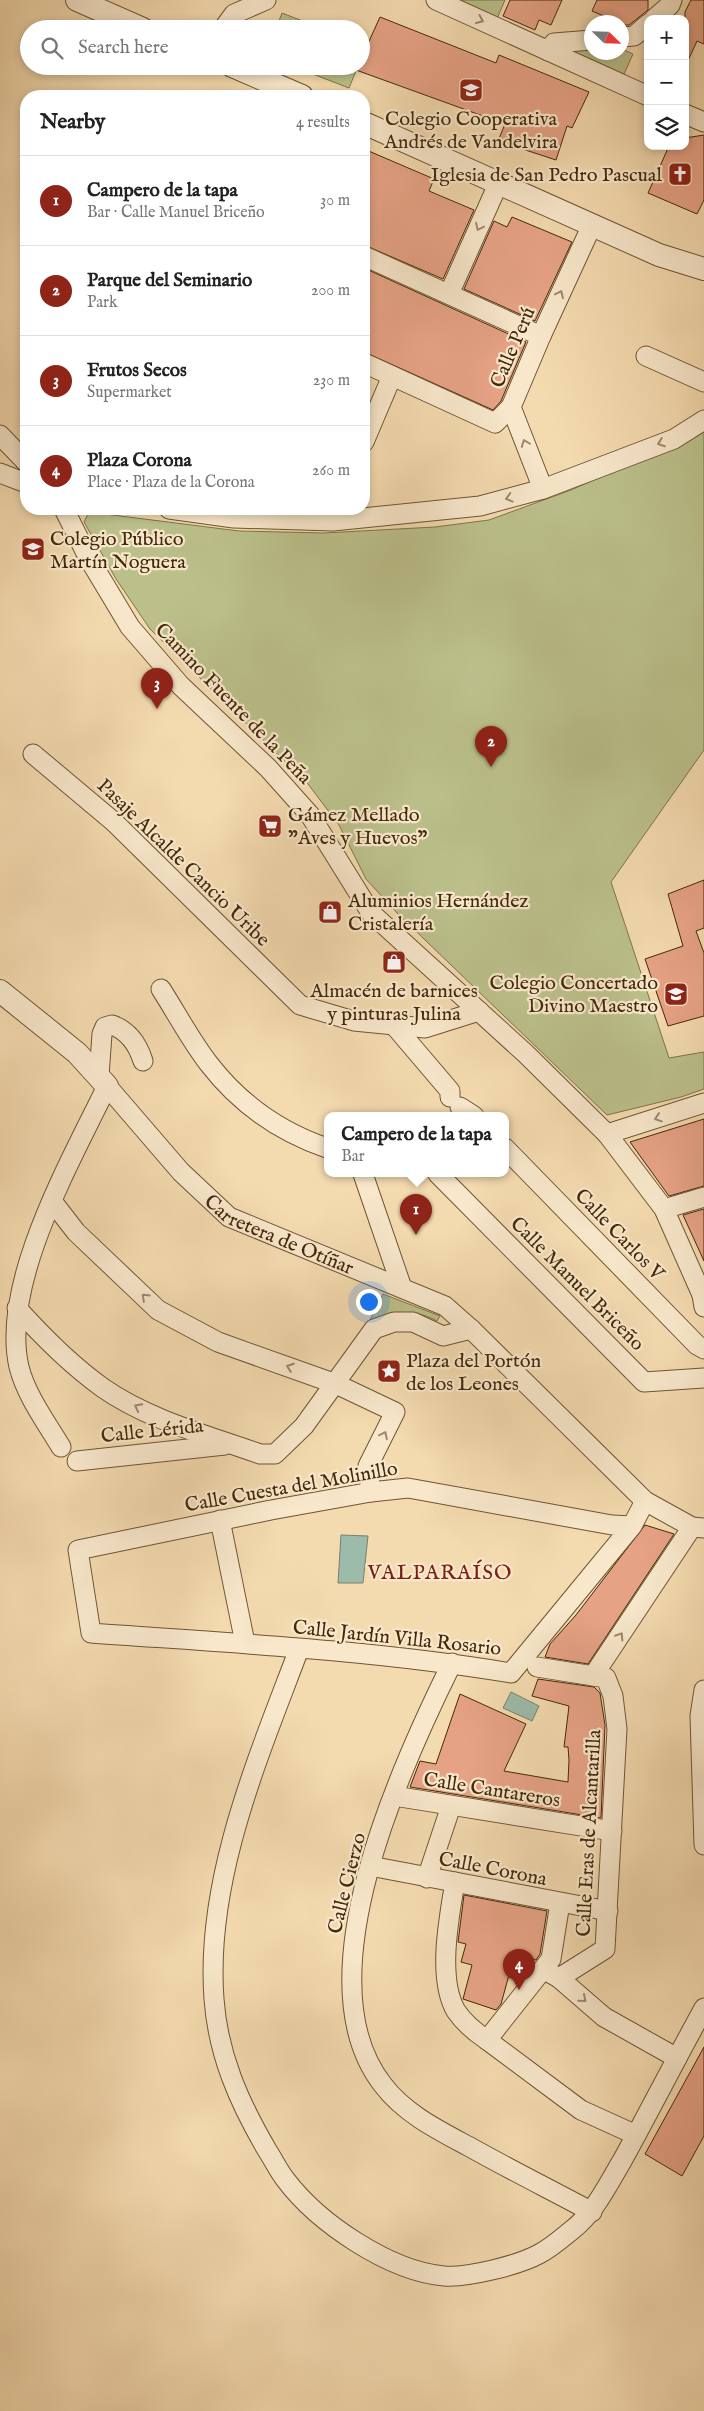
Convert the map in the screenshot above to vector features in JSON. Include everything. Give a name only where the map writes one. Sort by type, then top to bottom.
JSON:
[{"type":"street","points":[[77,0],[123,20]]},
{"type":"street","points":[[230,20],[234,14],[266,0]]},
{"type":"street","points":[[436,0],[644,94]]},
{"type":"street","points":[[659,15],[670,5],[672,0]]},
{"type":"street","points":[[629,36],[634,36],[644,27]]},
{"type":"street","points":[[548,51],[554,43],[584,41]]},
{"type":"street","points":[[253,75],[288,90]]},
{"type":"street","points":[[689,116],[704,122]]},
{"type":"street","points":[[370,126],[659,255],[704,269]]},
{"type":"street","points":[[448,294],[499,182]]},
{"type":"street","name":"Calle Perú","points":[[543,489],[511,407],[592,225]]},
{"type":"street","points":[[370,259],[541,336]]},
{"type":"street","points":[[646,356],[704,382]]},
{"type":"street","points":[[370,366],[495,423],[511,407]]},
{"type":"street","points":[[370,428],[392,376]]},
{"type":"street","points":[[370,513],[480,506],[543,489],[674,439],[704,420]]},
{"type":"street","points":[[0,435],[20,456]]},
{"type":"street","points":[[0,473],[20,481]]},
{"type":"street","name":"Camino Fuente de la Peña","points":[[67,515],[108,594],[130,627],[181,686],[268,768],[310,815],[371,913],[526,1054],[607,1134],[664,1209],[703,1299]]},
{"type":"street","points":[[212,515],[234,518],[262,515]]},
{"type":"street","name":"Pasaje Alcalde Cancio Uribe","points":[[33,754],[114,822],[300,1005],[354,1021],[393,1024]]},
{"type":"street","points":[[161,990],[210,1065],[253,1110],[298,1138],[324,1147]]},
{"type":"street","name":"Carretera de Otíñar","points":[[0,991],[77,1053],[181,1172],[229,1217],[445,1306],[472,1329],[645,1501],[698,1527]]},
{"type":"street","points":[[393,1024],[425,1028],[479,1011]]},
{"type":"street","points":[[393,1024],[462,1107]]},
{"type":"street","points":[[61,1447],[36,1405],[19,1368],[14,1335],[17,1308],[30,1258],[103,1081],[102,1034],[105,1028],[112,1025],[130,1036],[139,1047],[144,1060]]},
{"type":"street","points":[[607,1134],[704,1102]]},
{"type":"street","name":"Calle Carlos V","points":[[509,1152],[697,1345],[704,1349]]},
{"type":"street","points":[[364,1177],[402,1288]]},
{"type":"street","name":"Calle Manuel Briceño","points":[[441,1177],[644,1382],[704,1378]]},
{"type":"street","points":[[664,1209],[704,1197]]},
{"type":"street","points":[[52,1202],[76,1232],[158,1310],[218,1342],[336,1384],[396,1412],[368,1466],[371,1492]]},
{"type":"street","points":[[17,1308],[50,1344],[104,1388],[159,1418],[260,1454],[275,1454],[304,1426],[374,1329],[394,1322],[413,1322],[443,1336],[472,1329]]},
{"type":"street","name":"Calle Lérida","points":[[77,1461],[232,1444]]},
{"type":"street","name":"Calle Cuesta del Molinillo","points":[[91,1633],[78,1550],[220,1520],[371,1492],[408,1488],[632,1526]]},
{"type":"street","name":"Calle Jardín Villa Rosario","points":[[91,1633],[245,1644],[452,1663],[511,1673],[632,1526],[645,1501]]},
{"type":"street","points":[[220,1520],[245,1644]]},
{"type":"street","points":[[593,1676],[698,1527]]},
{"type":"street","points":[[299,1649],[260,1751],[229,1852],[214,1942],[214,1998],[220,2046],[246,2114],[285,2179],[324,2219],[357,2242],[394,2263],[445,2276],[490,2270],[539,2254],[574,2229],[592,2212],[636,2135],[704,2008]]},
{"type":"street","name":"Calle Cierzo","points":[[452,1663],[426,1716],[394,1796],[370,1866],[354,1930],[350,1981],[357,2034],[370,2067],[383,2086],[401,2104],[429,2125],[592,2212]]},
{"type":"street","name":"Calle Eras de Alcantarilla","points":[[537,1666],[606,1678],[613,1696],[616,1729],[605,1950],[552,1974]]},
{"type":"street","points":[[704,1690],[700,1716],[704,1845]]},
{"type":"street","name":"Calle Cantareros","points":[[394,1796],[612,1831]]},
{"type":"street","points":[[427,1878],[451,1806]]},
{"type":"street","name":"Calle Corona","points":[[370,1866],[608,1911]]},
{"type":"street","points":[[455,1882],[445,1938],[450,1991],[456,2010],[468,2026],[581,2110],[636,2135]]},
{"type":"street","points":[[560,1903],[551,1959],[552,1974],[604,2017],[677,2058]]},
{"type":"street","points":[[487,2040],[552,1974]]},
{"type":"green space","points":[[444,0],[505,0],[496,21]]},
{"type":"green space","points":[[282,13],[300,20],[279,20]]},
{"type":"green space","points":[[561,46],[584,47],[584,56]]},
{"type":"green space","points":[[629,52],[633,54],[624,74],[592,60],[629,60]]},
{"type":"green space","points":[[315,75],[354,75],[349,88]]},
{"type":"green space","points":[[704,426],[704,750],[611,882],[669,1058],[704,1052],[704,1089],[681,1097],[607,1115],[398,914],[366,879],[339,825],[308,784],[150,629],[116,579],[84,522],[88,515],[113,515],[239,531],[324,533],[435,527],[489,520],[571,490],[679,442]]},
{"type":"green space","points":[[383,1294],[440,1316],[437,1321],[418,1314],[401,1313],[367,1326]]},
{"type":"shaded area","points":[[341,1535],[368,1536],[363,1583],[338,1583]]},
{"type":"shaded area","points":[[511,1692],[539,1706],[532,1721],[503,1708]]},
{"type":"building","points":[[510,0],[562,0],[551,25],[539,20],[535,30],[503,16]]},
{"type":"building","points":[[597,0],[648,0],[648,10],[629,25],[629,15],[601,15],[592,11]]},
{"type":"building","points":[[691,0],[704,0],[704,44],[697,41],[689,58],[689,15],[685,15]]},
{"type":"building","points":[[380,17],[496,63],[499,55],[589,92],[572,128],[567,126],[556,160],[498,141],[505,124],[370,75],[370,39]]},
{"type":"building","name":"Iglesia de San Pedro Pascual","points":[[704,135],[704,200],[697,214],[648,193],[667,150],[689,150],[689,137]]},
{"type":"building","points":[[370,152],[434,179],[429,191],[474,210],[443,279],[370,248]]},
{"type":"building","points":[[512,217],[572,242],[535,321],[464,289],[494,221],[507,227]]},
{"type":"building","points":[[370,271],[526,342],[501,401],[493,410],[370,355]]},
{"type":"building","points":[[704,880],[704,928],[696,931],[704,953],[704,1016],[668,1026],[645,959],[683,946],[668,894]]},
{"type":"building","points":[[704,1119],[704,1186],[669,1196],[630,1142]]},
{"type":"building","points":[[704,1209],[704,1261],[683,1215]]},
{"type":"building","points":[[645,1525],[674,1534],[588,1664],[545,1657],[550,1644],[576,1615]]},
{"type":"building","points":[[538,1679],[594,1687],[600,1693],[605,1725],[601,1818],[410,1787],[420,1761],[436,1764],[460,1694],[526,1724],[504,1771],[568,1782],[568,1747],[564,1747],[569,1706],[532,1696]]},
{"type":"building","points":[[464,1895],[547,1911],[540,1954],[536,1960],[530,1959],[521,1979],[509,1975],[501,2004],[496,2010],[463,1999],[472,1965],[461,1962],[466,1944],[458,1942]]},
{"type":"building","points":[[704,2047],[704,2136],[682,2176],[645,2154]]},
{"type":"place","name":"Colegio Cooperativa Andrés de Vandelvira","points":[[471,90]]},
{"type":"place","name":"Iglesia de San Pedro Pascual","points":[[680,174]]},
{"type":"place","name":"Colegio Público Martín Noguera","points":[[33,549]]},
{"type":"place","name":"Frutos Secos","points":[[157,709]]},
{"type":"place","name":"Parque del Seminario","points":[[491,767]]},
{"type":"place","name":"Gámez Mellado \"Aves y Huevos\"","points":[[270,826]]},
{"type":"place","name":"Aluminios Hernández Cristalería","points":[[330,912]]},
{"type":"place","name":"Almacén de barnices y pinturas Julina","points":[[394,962]]},
{"type":"place","name":"Colegio Concertado Divino Maestro","points":[[676,994]]},
{"type":"place","name":"Campero de la tapa","points":[[416,1235]]},
{"type":"place","name":"Plaza del Portón de los Leones","points":[[389,1371]]},
{"type":"place","name":"Plaza Corona","points":[[519,1990]]},
{"type":"district","name":"VALPARAÍSO","points":[[440,1572]]}]
